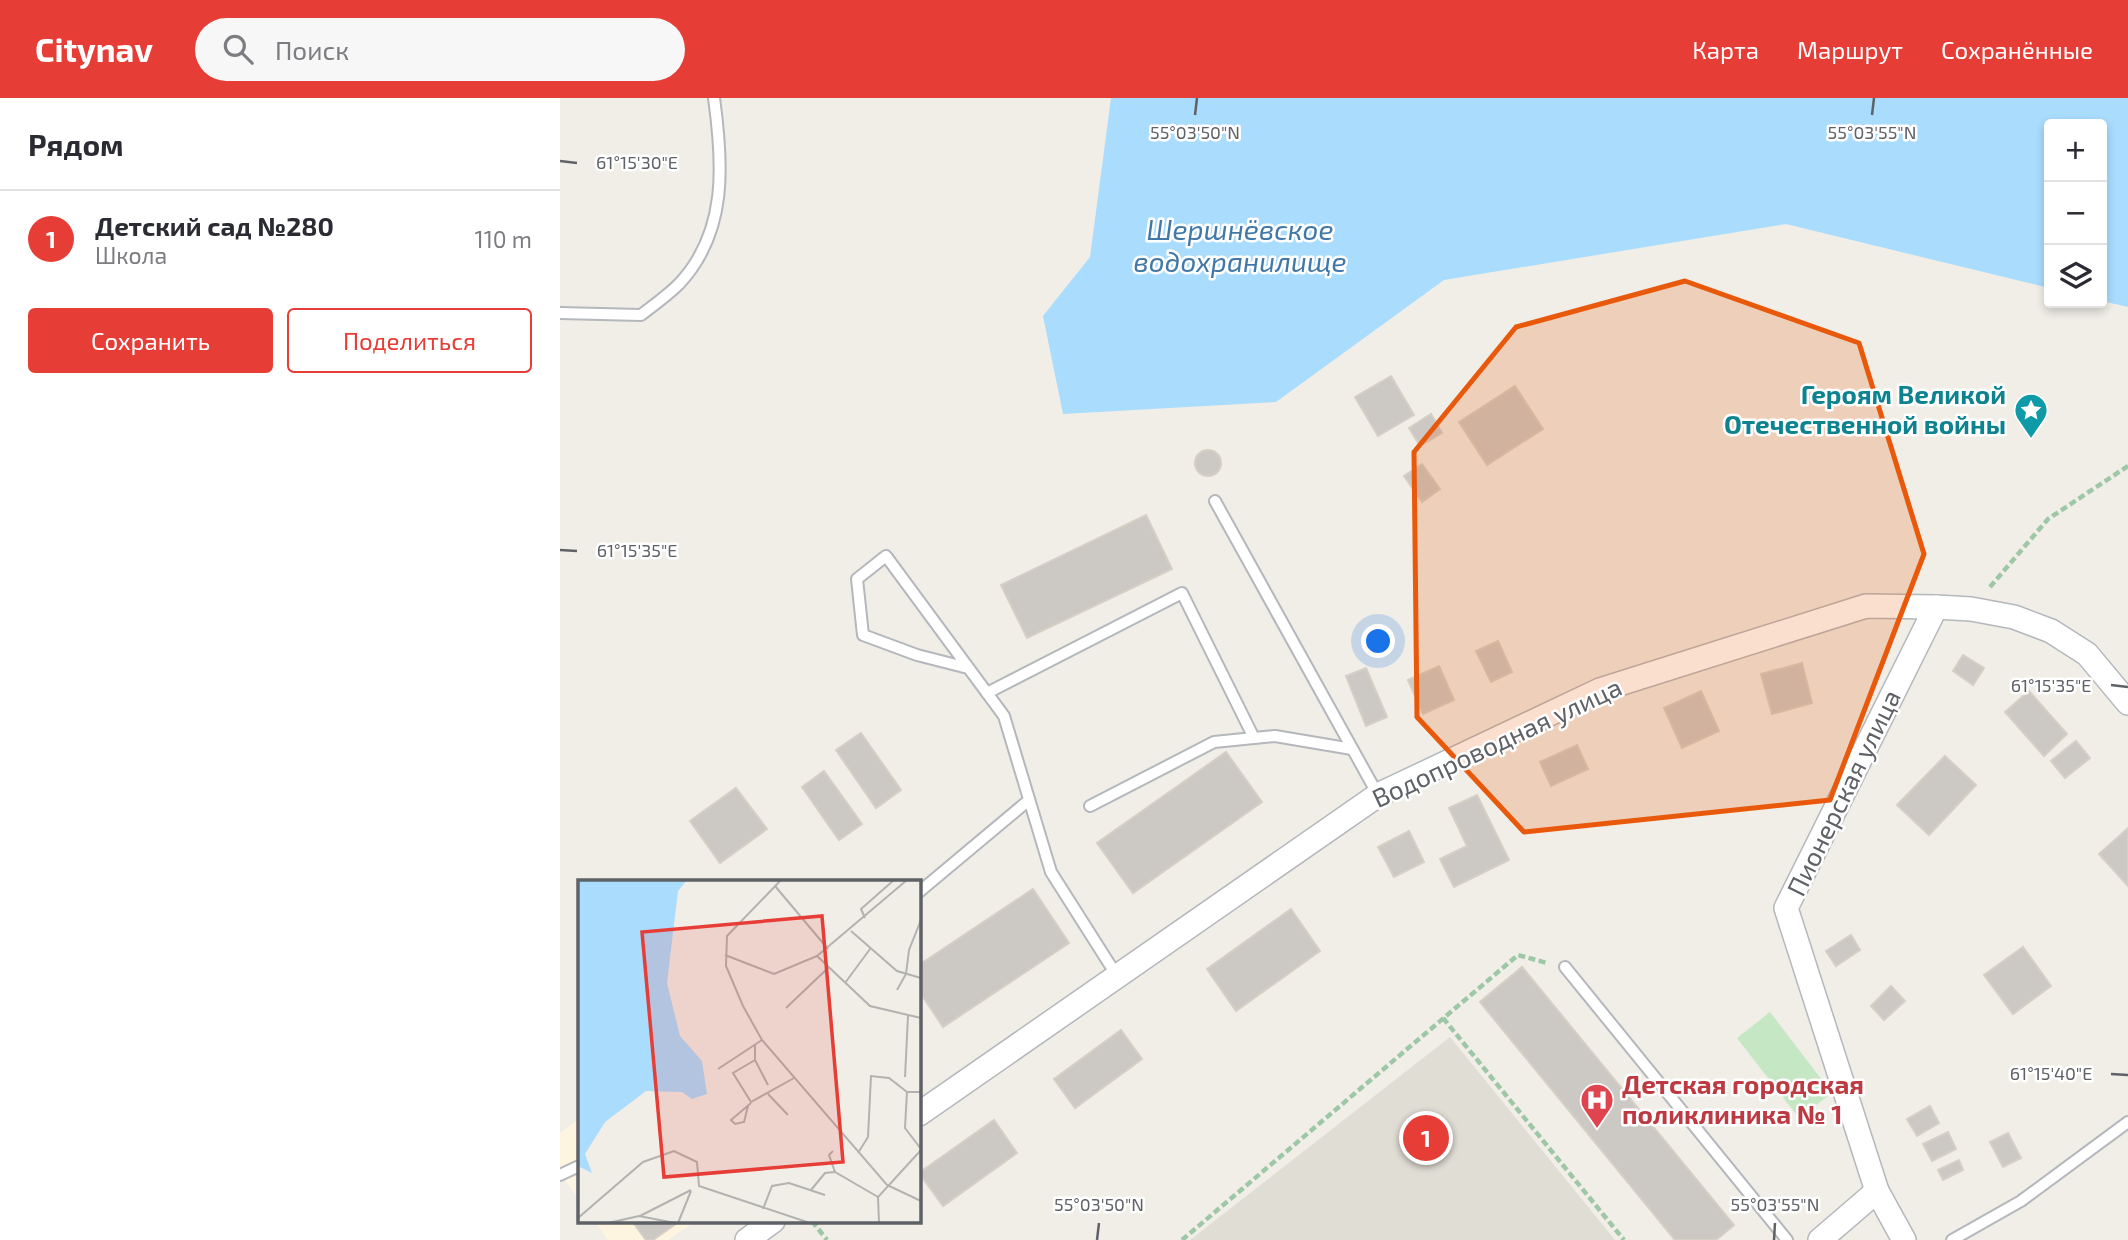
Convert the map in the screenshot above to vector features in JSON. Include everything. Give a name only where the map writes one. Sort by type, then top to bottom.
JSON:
[{"type":"street","name":"Водопроводная улица","points":[[920,1113],[1378,795],[1600,690],[1866,606],[1936,607],[1971,609],[2014,617],[2051,631],[2087,654],[2128,703]]},
{"type":"street","name":"Пионерская улица","points":[[1904,1240],[1877,1191],[1786,908],[1936,607]]},
{"type":"street","points":[[1820,1240],[1877,1191]]},
{"type":"street","points":[[747,1240],[772,1222]]},
{"type":"lane","points":[[560,313],[641,315],[680,283],[712,233],[722,176],[714,98]]},
{"type":"lane","points":[[1215,501],[1378,795]]},
{"type":"lane","points":[[968,668],[917,655],[863,635],[857,579],[886,556],[1004,716],[1051,872],[1117,976]]},
{"type":"lane","points":[[987,693],[1182,593],[1254,738]]},
{"type":"lane","points":[[1090,806],[1214,742],[1275,736],[1352,749]]},
{"type":"lane","points":[[920,891],[1029,800]]},
{"type":"lane","points":[[1565,967],[1787,1240]]},
{"type":"lane","points":[[1952,1240],[2021,1202],[2128,1122]]},
{"type":"lane","points":[[560,1175],[578,1166]]},
{"type":"path","points":[[1971,609],[2048,519],[2128,466]]},
{"type":"path","points":[[1182,1240],[1518,955],[1565,967]]},
{"type":"path","points":[[1443,1018],[1624,1240]]},
{"type":"path","points":[[813,1222],[827,1240]]},
{"type":"highlighted area","points":[[1685,281],[1859,343],[1924,554],[1830,800],[1524,832],[1417,717],[1414,452],[1516,327]]},
{"type":"shaded area","points":[[1450,1037],[1615,1240],[1190,1240]]},
{"type":"shaded area","points":[[578,1120],[578,1199],[560,1173],[560,1133]]},
{"type":"shaded area","points":[[595,1222],[695,1222],[668,1240],[608,1240]]},
{"type":"green space","points":[[1770,1012],[1832,1093],[1799,1118],[1737,1038]]},
{"type":"water","name":"Шершнёвское водохранилище","points":[[1111,98],[2128,98],[2128,307],[2107,302],[2107,119],[2044,119],[2044,287],[1786,224],[1444,280],[1276,402],[1063,414],[1043,316],[1090,257]]},
{"type":"building","points":[[1391,376],[1414,415],[1378,436],[1355,397]]},
{"type":"building","points":[[1515,386],[1543,429],[1487,465],[1459,422]]},
{"type":"building","points":[[1431,414],[1442,433],[1420,446],[1409,428]]},
{"type":"building","points":[[1208,450],[1217,454],[1221,463],[1217,472],[1208,476],[1199,472],[1195,463],[1199,454]]},
{"type":"building","points":[[1422,464],[1440,489],[1422,502],[1404,476]]},
{"type":"building","points":[[1146,515],[1172,569],[1027,638],[1001,585]]},
{"type":"building","points":[[1498,641],[1512,672],[1491,682],[1476,651]]},
{"type":"building","points":[[1963,655],[1984,668],[1973,685],[1953,671]]},
{"type":"building","points":[[1802,663],[1812,703],[1772,714],[1761,674]]},
{"type":"building","points":[[1439,666],[1454,700],[1423,714],[1408,680]]},
{"type":"building","points":[[1366,668],[1387,717],[1366,726],[1346,676]]},
{"type":"building","points":[[1701,691],[1719,731],[1682,748],[1664,708]]},
{"type":"building","points":[[2029,691],[2067,734],[2044,756],[2005,712]]},
{"type":"building","points":[[861,733],[901,790],[876,808],[836,750]]},
{"type":"building","points":[[2076,741],[2090,758],[2065,778],[2051,761]]},
{"type":"building","points":[[1577,745],[1588,769],[1551,786],[1540,762]]},
{"type":"building","points":[[1226,752],[1262,802],[1133,893],[1097,843]]},
{"type":"building","points":[[1945,756],[1976,785],[1929,835],[1897,805]]},
{"type":"building","points":[[824,771],[862,824],[839,840],[802,787]]},
{"type":"building","points":[[736,788],[767,829],[720,863],[690,821]]},
{"type":"building","points":[[1477,795],[1509,860],[1454,887],[1440,859],[1467,846],[1449,808]]},
{"type":"building","points":[[2128,828],[2128,886],[2099,854]]},
{"type":"building","points":[[1409,831],[1424,862],[1394,877],[1378,847]]},
{"type":"building","points":[[1033,889],[1069,943],[943,1027],[920,992],[920,964]]},
{"type":"building","points":[[1291,909],[1320,951],[1236,1011],[1207,969]]},
{"type":"building","points":[[1851,935],[1860,950],[1836,966],[1826,951]]},
{"type":"building","points":[[2023,947],[2051,986],[2013,1014],[1984,975]]},
{"type":"building","points":[[1522,967],[1734,1225],[1716,1240],[1675,1240],[1480,1002]]},
{"type":"building","points":[[1891,986],[1905,1001],[1884,1020],[1871,1006]]},
{"type":"building","points":[[1121,1030],[1142,1059],[1075,1108],[1054,1079]]},
{"type":"building","points":[[1930,1106],[1939,1123],[1917,1136],[1907,1119]]},
{"type":"building","points":[[994,1120],[1017,1153],[943,1206],[920,1172]]},
{"type":"building","points":[[1948,1132],[1956,1149],[1932,1161],[1923,1144]]},
{"type":"building","points":[[2008,1133],[2021,1158],[2003,1167],[1990,1142]]},
{"type":"building","points":[[1959,1160],[1963,1170],[1943,1180],[1938,1170]]},
{"type":"building","points":[[633,1222],[679,1222],[653,1240],[646,1240]]},
{"type":"place","name":"Героям Великой Отечественной войны","points":[[2031,440]]},
{"type":"place","name":"Детская городская поликлиника № 1","points":[[1597,1130]]},
{"type":"place","name":"Детский сад №280","points":[[1426,1138]]}]
